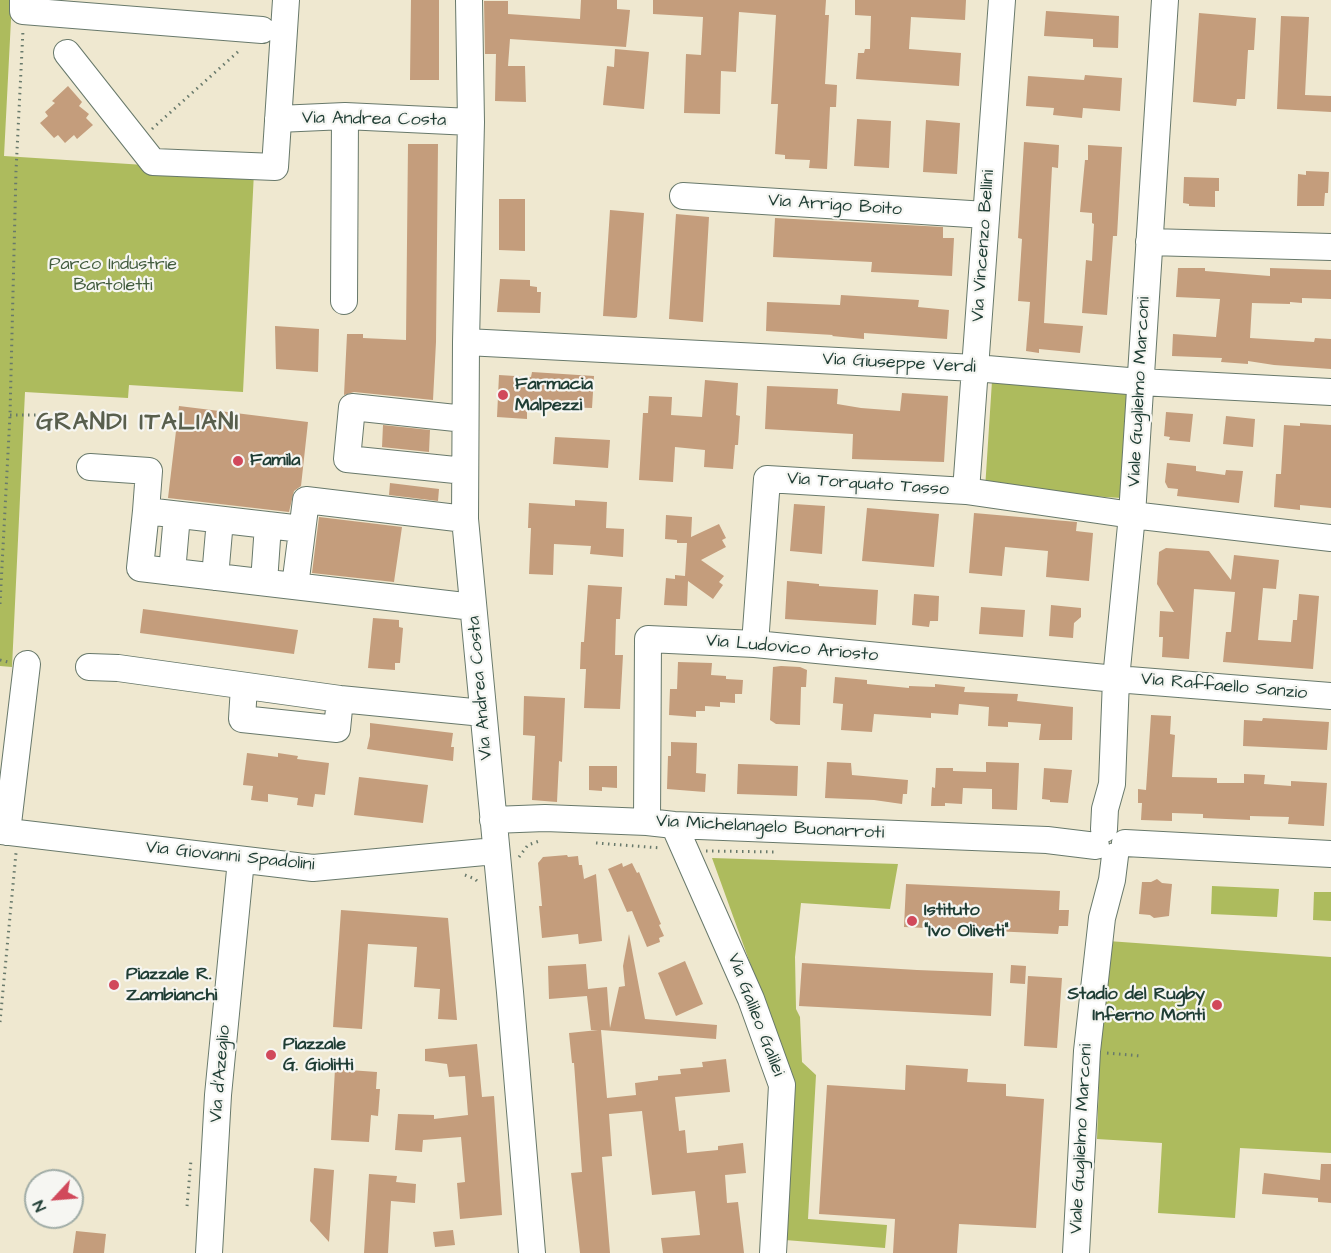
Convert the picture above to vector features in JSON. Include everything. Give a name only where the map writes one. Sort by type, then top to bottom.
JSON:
[{"type":"street","points":[[67,53],[153,162],[275,167],[286,0]]},
{"type":"street","name":"Via Andrea Costa","points":[[469,0],[471,122],[465,519],[510,992],[532,1253]]},
{"type":"street","name":"Via Vincenzo Bellini","points":[[966,491],[1002,0]]},
{"type":"street","name":"Viale Guglielmo Marconi","points":[[1076,1253],[1087,1051],[1102,918],[1100,880],[1108,842],[1105,809],[1112,784],[1116,679],[1132,515],[1165,0]]},
{"type":"street","points":[[23,5],[262,30]]},
{"type":"street","points":[[344,301],[345,117]]},
{"type":"street","name":"Via Andrea Costa","points":[[278,118],[345,117],[471,122]]},
{"type":"street","name":"Via Arrigo Boito","points":[[683,196],[986,215]]},
{"type":"street","points":[[1149,242],[1331,247]]},
{"type":"street","name":"Via Giuseppe Verdi","points":[[466,342],[975,368],[1140,382],[1331,392]]},
{"type":"street","points":[[465,419],[352,407],[347,459],[465,471]]},
{"type":"street","points":[[90,467],[148,471],[140,568],[473,607]]},
{"type":"street","name":"Via Torquato Tasso","points":[[755,644],[766,479],[966,491],[1132,515],[1331,538]]},
{"type":"street","points":[[295,586],[306,500],[465,519]]},
{"type":"street","points":[[146,511],[302,529]]},
{"type":"street","points":[[172,572],[177,515]]},
{"type":"street","points":[[215,577],[220,520]]},
{"type":"street","points":[[264,582],[268,525]]},
{"type":"street","name":"Via Ludovico Ariosto","points":[[647,822],[648,639],[755,644],[1116,679]]},
{"type":"street","points":[[8,833],[27,664]]},
{"type":"street","points":[[89,667],[118,668],[340,699],[483,713]]},
{"type":"street","name":"Via Raffaello Sanzio","points":[[1116,679],[1331,696]]},
{"type":"street","name":"Via Michelangelo Buonarroti","points":[[493,820],[545,818],[647,822],[1331,854]]},
{"type":"street","name":"Via Galileo Galilei","points":[[674,825],[751,999],[782,1085],[773,1253]]},
{"type":"street","name":"Via Giovanni Spadolini","points":[[8,833],[313,868],[495,850]]},
{"type":"street","name":"Via d'Azeglio","points":[[209,1253],[218,1095],[241,860]]},
{"type":"path","points":[[0,604],[10,415],[23,5]]},
{"type":"path","points":[[137,143],[262,30]]},
{"type":"path","points":[[10,415],[45,415]]},
{"type":"path","points":[[0,1022],[8,833]]},
{"type":"path","points":[[517,863],[528,844],[545,839]]},
{"type":"path","points":[[592,843],[685,850],[780,852]]},
{"type":"path","points":[[1087,1051],[1141,1056]]},
{"type":"path","points":[[187,1206],[192,1151]]},
{"type":"green space","name":"Parco Industrie Bartoletti","points":[[0,0],[12,0],[4,156],[254,172],[243,392],[129,385],[128,398],[25,392],[12,667],[0,666]]},
{"type":"green space","points":[[992,381],[1128,391],[1121,498],[985,489]]},
{"type":"green space","points":[[712,858],[898,864],[890,909],[801,903],[795,957],[796,1009],[800,1017],[802,1062],[816,1075],[808,1219],[887,1225],[885,1248],[785,1240],[793,1082]]},
{"type":"green space","points":[[1212,886],[1279,889],[1277,917],[1211,914]]},
{"type":"green space","points":[[1314,892],[1331,892],[1331,921],[1313,920]]},
{"type":"green space","name":"Stadio del Rugby Inferno Monti","points":[[1108,941],[1331,957],[1331,1153],[1240,1148],[1235,1218],[1158,1213],[1162,1143],[1097,1139],[1100,1052]]},
{"type":"building","points":[[411,0],[439,0],[439,80],[410,80]]},
{"type":"building","points":[[581,0],[617,0],[617,9],[630,10],[626,47],[510,39],[508,66],[525,66],[526,102],[495,101],[496,54],[485,54],[484,1],[508,1],[508,14],[580,19]]},
{"type":"building","points":[[653,0],[826,0],[825,15],[829,15],[825,84],[837,85],[836,107],[830,107],[827,169],[809,168],[810,160],[785,159],[785,155],[775,154],[778,104],[771,104],[776,15],[739,12],[736,72],[721,71],[720,114],[684,113],[686,54],[701,55],[703,17],[653,14]]},
{"type":"building","points":[[855,0],[966,0],[965,20],[911,17],[909,49],[961,53],[959,86],[856,79],[858,53],[864,53],[865,49],[870,49],[871,16],[855,15]]},
{"type":"building","points":[[1046,11],[1119,16],[1118,48],[1093,47],[1093,39],[1044,36]]},
{"type":"building","points":[[1199,13],[1256,18],[1254,50],[1248,50],[1245,99],[1237,99],[1236,106],[1193,102]]},
{"type":"building","points":[[1281,16],[1309,17],[1305,95],[1331,96],[1331,112],[1277,109]]},
{"type":"building","points":[[615,49],[649,52],[644,109],[603,105],[607,66],[614,67]]},
{"type":"building","points":[[1085,75],[1122,78],[1120,111],[1083,108],[1082,118],[1053,115],[1054,108],[1026,106],[1028,76],[1084,80]]},
{"type":"building","points":[[68,86],[82,102],[79,106],[89,114],[86,118],[93,125],[77,139],[74,135],[65,143],[58,135],[54,138],[40,123],[48,116],[45,112],[55,103],[52,101]]},
{"type":"building","points":[[857,119],[891,121],[889,168],[854,166]]},
{"type":"building","points":[[926,120],[960,123],[957,174],[923,172]]},
{"type":"building","points":[[1024,142],[1059,145],[1058,168],[1052,167],[1044,323],[1083,326],[1080,353],[1039,349],[1039,353],[1026,351],[1030,302],[1018,301],[1022,239],[1018,238]]},
{"type":"building","points":[[408,144],[438,144],[436,342],[433,400],[354,392],[344,395],[347,334],[363,334],[363,338],[406,340]]},
{"type":"building","points":[[1088,145],[1122,147],[1117,236],[1113,236],[1107,315],[1082,313],[1086,260],[1092,261],[1094,224],[1092,213],[1080,212]]},
{"type":"building","points":[[1306,171],[1329,172],[1328,193],[1325,193],[1324,206],[1297,206],[1298,174],[1306,175]]},
{"type":"building","points":[[1184,177],[1219,178],[1219,191],[1215,191],[1215,207],[1189,206],[1183,203]]},
{"type":"building","points":[[499,199],[525,199],[525,251],[499,250]]},
{"type":"building","points":[[610,210],[644,213],[637,317],[635,318],[603,316]]},
{"type":"building","points":[[676,214],[709,217],[703,322],[669,319]]},
{"type":"building","points":[[775,218],[943,227],[943,238],[954,238],[952,276],[871,272],[872,262],[773,257]]},
{"type":"building","points":[[1178,268],[1205,268],[1205,271],[1270,276],[1270,268],[1331,270],[1331,299],[1302,298],[1302,303],[1290,302],[1290,304],[1252,303],[1250,338],[1314,342],[1315,338],[1331,339],[1331,369],[1248,361],[1248,364],[1221,362],[1222,358],[1172,356],[1173,334],[1216,337],[1220,299],[1176,297]]},
{"type":"building","points":[[500,279],[530,280],[530,286],[537,287],[537,292],[541,292],[540,313],[497,312]]},
{"type":"building","points":[[841,295],[919,300],[918,307],[949,310],[947,339],[864,333],[864,339],[766,331],[767,302],[840,305]]},
{"type":"building","points":[[275,326],[319,329],[318,372],[276,369]]},
{"type":"building","points":[[532,372],[594,376],[592,408],[527,406],[527,419],[497,417],[499,375],[531,377]]},
{"type":"building","points":[[705,380],[738,383],[736,415],[740,416],[738,445],[735,445],[733,469],[704,467],[705,450],[675,447],[673,482],[639,480],[643,413],[648,413],[649,396],[672,397],[671,415],[702,417]]},
{"type":"building","points":[[767,386],[838,389],[837,404],[900,411],[902,393],[948,396],[944,462],[852,459],[853,434],[765,429]]},
{"type":"building","points":[[179,406],[308,422],[301,486],[294,491],[289,512],[168,498]]},
{"type":"building","points":[[1166,412],[1193,414],[1190,442],[1169,440],[1170,437],[1164,436]]},
{"type":"building","points":[[1226,416],[1255,419],[1253,447],[1223,444]]},
{"type":"building","points":[[1300,423],[1331,425],[1331,508],[1300,505],[1300,510],[1274,507],[1276,474],[1281,474],[1284,425],[1300,426]]},
{"type":"building","points":[[383,425],[430,430],[429,452],[382,447]]},
{"type":"building","points":[[555,437],[610,440],[608,468],[553,464]]},
{"type":"building","points":[[1167,463],[1196,466],[1196,471],[1225,475],[1226,470],[1243,471],[1239,503],[1177,496],[1178,489],[1168,488],[1165,482]]},
{"type":"building","points":[[390,483],[439,489],[438,501],[389,495]]},
{"type":"building","points":[[575,500],[607,502],[606,528],[624,529],[623,557],[590,554],[591,546],[554,544],[553,575],[529,574],[531,528],[528,528],[529,503],[575,506]]},
{"type":"building","points":[[794,504],[825,506],[822,554],[790,551]]},
{"type":"building","points":[[867,508],[939,514],[934,567],[862,561]]},
{"type":"building","points":[[974,513],[1077,522],[1076,531],[1093,533],[1089,581],[1046,577],[1048,551],[1005,547],[1002,576],[969,573]]},
{"type":"building","points":[[666,515],[692,517],[691,537],[719,524],[726,538],[722,540],[726,547],[701,560],[724,576],[719,582],[723,585],[713,599],[688,581],[687,606],[664,605],[666,578],[675,579],[675,575],[685,576],[687,543],[665,539]]},
{"type":"building","points":[[319,517],[402,527],[394,582],[312,573]]},
{"type":"building","points":[[1166,548],[1209,551],[1231,580],[1234,555],[1279,560],[1276,589],[1263,588],[1258,640],[1291,642],[1293,620],[1297,620],[1299,594],[1319,596],[1313,669],[1223,662],[1226,632],[1231,632],[1235,592],[1194,589],[1189,659],[1162,657],[1163,637],[1159,637],[1160,611],[1174,612],[1157,584],[1159,552]]},
{"type":"building","points":[[787,581],[819,584],[819,586],[878,590],[876,625],[785,619]]},
{"type":"building","points":[[588,585],[622,587],[620,619],[616,619],[615,655],[623,655],[620,709],[584,708],[586,669],[580,669]]},
{"type":"building","points":[[914,594],[939,596],[938,621],[930,621],[929,627],[912,625]]},
{"type":"building","points":[[1051,605],[1081,608],[1081,617],[1074,623],[1073,638],[1049,636]]},
{"type":"building","points":[[981,607],[1025,610],[1023,637],[979,634]]},
{"type":"building","points":[[143,609],[298,630],[294,654],[140,633]]},
{"type":"building","points":[[373,618],[399,620],[399,627],[403,628],[400,663],[395,663],[395,670],[368,668]]},
{"type":"building","points":[[678,662],[712,663],[711,675],[743,680],[742,694],[735,694],[735,703],[720,702],[720,707],[705,706],[705,711],[696,711],[696,717],[669,715],[670,689],[677,689]]},
{"type":"building","points":[[773,667],[800,667],[807,670],[806,687],[801,687],[800,725],[776,724],[770,720]]},
{"type":"building","points":[[835,677],[867,680],[867,684],[909,688],[909,686],[935,687],[935,684],[965,687],[964,692],[1018,694],[1017,701],[1073,707],[1072,740],[1039,740],[1041,724],[1008,722],[1008,727],[988,726],[989,707],[959,704],[958,715],[931,713],[931,718],[874,714],[872,732],[841,730],[843,704],[833,703]]},
{"type":"building","points":[[524,696],[565,698],[562,762],[559,761],[557,802],[532,800],[535,736],[523,735]]},
{"type":"building","points":[[1151,715],[1171,716],[1170,734],[1175,735],[1172,777],[1217,778],[1217,783],[1244,783],[1244,774],[1265,775],[1264,784],[1291,786],[1291,781],[1327,783],[1324,826],[1288,824],[1289,817],[1250,816],[1250,820],[1203,818],[1203,814],[1172,813],[1172,821],[1141,820],[1142,803],[1138,803],[1138,789],[1146,790]]},
{"type":"building","points":[[1263,718],[1329,722],[1327,750],[1243,746],[1244,720],[1262,721]]},
{"type":"building","points":[[370,723],[453,733],[451,747],[454,747],[453,761],[367,749]]},
{"type":"building","points":[[671,742],[697,743],[696,773],[706,774],[705,792],[667,789],[668,756],[671,756]]},
{"type":"building","points":[[247,753],[278,757],[278,753],[298,756],[297,759],[329,763],[325,795],[315,794],[313,807],[297,805],[298,798],[268,794],[268,802],[251,800],[253,786],[243,785]]},
{"type":"building","points":[[827,762],[851,763],[852,775],[908,780],[907,794],[903,794],[902,804],[874,800],[825,798]]},
{"type":"building","points":[[986,762],[1019,763],[1017,810],[992,809],[992,789],[963,788],[962,804],[945,803],[945,806],[931,806],[936,768],[986,772]]},
{"type":"building","points":[[738,764],[798,766],[797,796],[737,794]]},
{"type":"building","points":[[589,766],[617,766],[617,788],[602,787],[602,791],[589,790]]},
{"type":"building","points":[[1044,768],[1072,770],[1068,803],[1042,799]]},
{"type":"building","points":[[359,777],[428,785],[423,823],[354,815]]},
{"type":"building","points":[[567,855],[568,857],[578,856],[584,879],[596,874],[602,941],[579,944],[578,934],[542,938],[538,863],[543,857]]},
{"type":"building","points":[[622,863],[623,867],[632,863],[637,873],[639,872],[661,924],[659,925],[664,936],[659,938],[660,942],[647,947],[632,911],[627,912],[608,869]]},
{"type":"building","points":[[1157,879],[1162,883],[1172,884],[1169,916],[1154,918],[1150,915],[1139,914],[1142,882]]},
{"type":"building","points":[[906,884],[1060,891],[1059,910],[1069,910],[1068,926],[1059,926],[1058,934],[904,927]]},
{"type":"building","points":[[341,910],[448,918],[457,1020],[438,1019],[440,989],[414,987],[417,947],[368,944],[362,1029],[333,1027]]},
{"type":"building","points":[[629,934],[645,1019],[717,1025],[716,1039],[601,1030],[607,1098],[636,1095],[635,1083],[658,1080],[658,1076],[681,1074],[680,1069],[703,1067],[702,1062],[726,1059],[730,1092],[675,1097],[679,1131],[685,1130],[687,1153],[718,1150],[718,1146],[743,1143],[746,1173],[725,1175],[727,1203],[738,1202],[744,1253],[663,1253],[661,1238],[700,1235],[695,1191],[652,1195],[642,1111],[609,1114],[612,1156],[602,1157],[610,1253],[580,1253],[571,1173],[582,1172],[574,1063],[572,1063],[569,1033],[598,1030],[591,1030],[587,996],[549,999],[548,966],[586,964],[588,989],[607,987],[610,1028],[619,987],[625,986],[623,966]]},
{"type":"building","points":[[685,961],[703,1004],[676,1016],[658,973]]},
{"type":"building","points":[[802,963],[993,973],[991,1016],[799,1006]]},
{"type":"building","points":[[1011,965],[1026,966],[1025,984],[1010,983]]},
{"type":"building","points":[[1028,976],[1062,978],[1057,1048],[1024,1046]]},
{"type":"building","points":[[477,1044],[482,1097],[494,1096],[502,1215],[460,1219],[457,1183],[465,1182],[461,1137],[423,1140],[422,1152],[395,1150],[398,1114],[434,1115],[434,1119],[468,1115],[465,1076],[449,1077],[447,1064],[425,1061],[425,1049]]},
{"type":"building","points":[[906,1065],[968,1069],[967,1082],[1006,1084],[1006,1096],[1044,1099],[1036,1228],[959,1224],[957,1253],[893,1253],[895,1219],[819,1214],[827,1085],[905,1090]]},
{"type":"building","points":[[335,1069],[377,1072],[376,1089],[380,1089],[378,1116],[371,1115],[369,1142],[331,1140]]},
{"type":"building","points":[[1321,1164],[1331,1164],[1331,1203],[1318,1202],[1318,1198],[1262,1194],[1264,1173],[1320,1180]]},
{"type":"building","points":[[314,1168],[334,1170],[329,1242],[310,1221]]},
{"type":"building","points":[[369,1174],[397,1176],[396,1182],[416,1184],[415,1203],[391,1201],[388,1253],[364,1253]]},
{"type":"building","points":[[453,1230],[455,1245],[435,1247],[433,1232]]},
{"type":"building","points":[[76,1231],[106,1234],[104,1253],[73,1253]]},
{"type":"place","name":"Farmacia Malpezzi","points":[[503,395]]},
{"type":"place","name":"Famila","points":[[238,461]]},
{"type":"place","name":"Istituto \"Ivo Oliveti\"","points":[[912,921]]},
{"type":"place","name":"Piazzale R. Zambianchi","points":[[114,985]]},
{"type":"place","name":"Stadio del Rugby Inferno Monti","points":[[1217,1005]]},
{"type":"place","name":"Piazzale G. Giolitti","points":[[271,1055]]},
{"type":"district","name":"GRANDI ITALIANI","points":[[138,424]]}]
